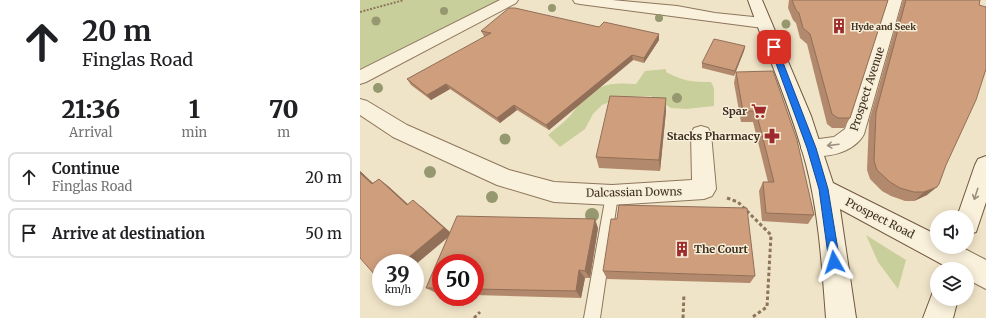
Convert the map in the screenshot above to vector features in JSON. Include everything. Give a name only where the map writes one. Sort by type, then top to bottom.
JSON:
[{"type":"street","points":[[360,78],[511,0]]},
{"type":"street","points":[[580,0],[630,7],[678,11],[715,18],[764,23]]},
{"type":"street","points":[[755,0],[782,65],[812,148],[823,189],[833,244],[840,318]]},
{"type":"street","name":"Prospect Avenue","points":[[812,148],[839,145],[854,134],[896,0]]},
{"type":"street","name":"Dalcassian Downs","points":[[360,106],[400,130],[505,178],[554,192],[612,195],[704,190]]},
{"type":"street","points":[[701,134],[704,190]]},
{"type":"street","points":[[972,210],[986,165]]},
{"type":"street","name":"Prospect Road","points":[[823,189],[986,275]]},
{"type":"street","points":[[938,318],[942,306]]},
{"type":"lane","points":[[592,318],[612,195]]},
{"type":"path","points":[[360,12],[404,0]]},
{"type":"path","points":[[704,190],[738,202],[771,235],[767,307],[751,318]]},
{"type":"path","points":[[683,318],[684,294]]},
{"type":"path","points":[[474,318],[480,312]]},
{"type":"green space","points":[[360,0],[501,0],[360,71]]},
{"type":"green space","points":[[666,69],[666,72],[682,79],[711,82],[714,88],[714,106],[686,109],[671,108],[651,96],[622,97],[602,105],[593,114],[585,129],[560,147],[548,135],[569,117],[580,102],[593,91],[612,84],[636,84],[645,71]]},
{"type":"green space","points":[[866,235],[906,260],[898,289],[878,262]]},
{"type":"building","points":[[792,0],[888,0],[850,118],[838,118],[832,114],[810,34],[803,28],[799,13],[796,10]]},
{"type":"building","points":[[906,0],[980,0],[979,5],[986,7],[986,69],[976,100],[946,165],[939,184],[937,187],[924,192],[914,192],[900,188],[890,182],[877,170],[874,161],[876,112]]},
{"type":"building","points":[[509,8],[515,8],[599,27],[604,22],[659,34],[644,58],[632,55],[546,125],[514,105],[497,118],[446,84],[427,95],[407,79],[491,33],[481,31]]},
{"type":"building","points":[[714,39],[745,46],[735,71],[702,63]]},
{"type":"building","points":[[773,71],[797,140],[814,215],[766,213],[763,182],[774,182],[756,111],[743,111],[736,72]]},
{"type":"building","points":[[610,96],[666,98],[659,160],[596,157]]},
{"type":"building","points":[[360,173],[372,184],[379,179],[407,205],[413,200],[444,228],[413,254],[372,254],[372,272],[360,258]]},
{"type":"building","name":"The Court","points":[[619,205],[747,208],[755,276],[603,271],[611,219],[617,219]]},
{"type":"building","points":[[457,216],[595,219],[585,271],[579,270],[576,291],[484,289],[484,254],[441,254]]},
{"type":"building","points":[[432,274],[432,288],[426,288]]},
{"type":"place","name":"Hyde and Seek","points":[[839,26]]},
{"type":"place","name":"Spar","points":[[759,111]]},
{"type":"place","name":"Stacks Pharmacy","points":[[772,136]]},
{"type":"place","name":"The Court","points":[[682,249]]},
{"type":"route","points":[[774,47],[812,148],[823,189],[833,244],[834,262]]}]
